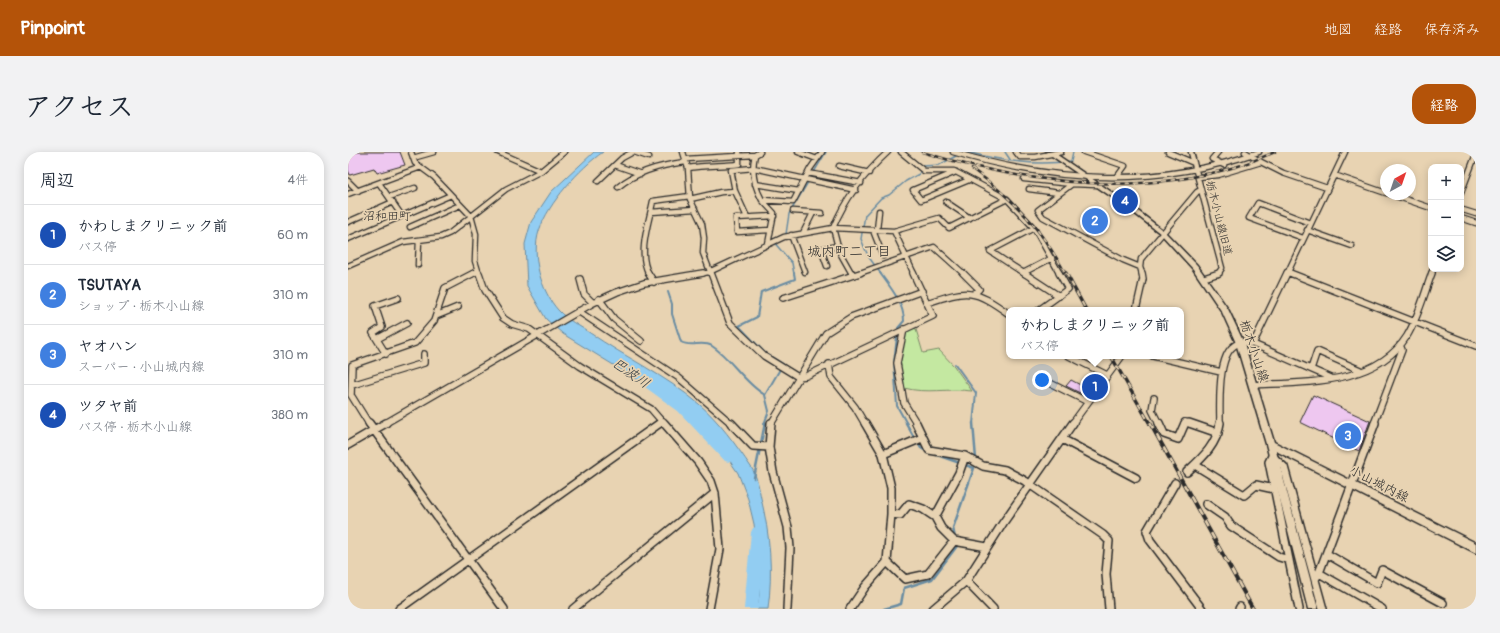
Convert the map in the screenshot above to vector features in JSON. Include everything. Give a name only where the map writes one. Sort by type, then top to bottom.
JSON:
[{"type":"main road","name":"栃木小山線","points":[[1051,153],[1163,233],[1187,257],[1204,278],[1225,310],[1240,343],[1270,444],[1313,609]]},
{"type":"main road","name":"小山城内線","points":[[1270,444],[1476,548]]},
{"type":"street","points":[[411,152],[415,163],[434,177],[471,216],[476,234],[475,261],[478,271],[485,290],[503,318],[512,324],[529,329],[580,366],[639,401],[663,421],[698,462],[711,481],[715,493],[720,549],[709,609]]},
{"type":"street","points":[[412,158],[434,152]]},
{"type":"street","points":[[498,152],[541,172]]},
{"type":"street","points":[[348,266],[403,242],[445,236],[506,189],[541,172],[564,152]]},
{"type":"street","points":[[598,182],[614,165],[633,152],[649,157]]},
{"type":"street","points":[[683,152],[688,168],[690,198],[702,224],[704,238],[703,253],[709,272],[730,323],[764,356],[798,377],[806,376],[933,316],[894,231]]},
{"type":"street","points":[[618,187],[625,180],[669,164],[686,160],[739,154],[754,155],[760,152]]},
{"type":"street","points":[[798,152],[817,159]]},
{"type":"street","points":[[762,200],[793,202],[808,173],[822,152]]},
{"type":"street","points":[[853,276],[838,246],[833,228],[844,206],[869,173],[888,152]]},
{"type":"street","points":[[901,152],[924,171],[947,170],[956,172],[1007,199],[1034,228],[1068,289],[1043,307]]},
{"type":"street","points":[[953,152],[1004,166],[1085,177],[1159,175],[1196,171],[1224,165],[1252,156],[1259,152]]},
{"type":"street","points":[[1016,152],[1020,157],[1035,157],[1061,152]]},
{"type":"street","points":[[1028,152],[1035,157]]},
{"type":"street","points":[[1084,152],[1125,166],[1117,177]]},
{"type":"street","points":[[1168,152],[1194,163]]},
{"type":"street","name":"栃木小山線旧道","points":[[1191,152],[1222,268],[1218,274],[1204,278]]},
{"type":"street","points":[[1218,152],[1212,159],[1224,165]]},
{"type":"street","points":[[1244,152],[1282,173],[1327,188]]},
{"type":"street","points":[[1252,344],[1345,152]]},
{"type":"street","points":[[688,168],[710,164],[720,166],[739,164],[739,154]]},
{"type":"street","points":[[1464,185],[1476,154]]},
{"type":"street","points":[[754,155],[756,184],[762,200],[774,213],[768,244]]},
{"type":"street","points":[[1198,177],[1218,175],[1261,162]]},
{"type":"street","points":[[614,165],[641,174]]},
{"type":"street","points":[[839,166],[869,173]]},
{"type":"street","points":[[348,194],[421,167]]},
{"type":"street","points":[[748,217],[735,191],[731,170],[754,168],[856,190]]},
{"type":"street","points":[[956,172],[913,190],[921,200],[969,180]]},
{"type":"street","points":[[808,173],[861,183]]},
{"type":"street","points":[[1334,175],[1380,190]]},
{"type":"street","points":[[1024,179],[1097,185]]},
{"type":"street","points":[[348,181],[358,191]]},
{"type":"street","points":[[379,182],[402,216]]},
{"type":"street","points":[[756,184],[799,191]]},
{"type":"street","points":[[1072,184],[1038,210],[1043,217],[1123,260],[1140,267]]},
{"type":"street","points":[[389,197],[415,188]]},
{"type":"street","points":[[1029,189],[1059,194]]},
{"type":"street","points":[[1137,307],[1142,279],[1140,267],[1141,260],[1197,192],[1201,190]]},
{"type":"street","points":[[654,282],[653,278],[648,273],[645,253],[653,202],[735,191]]},
{"type":"street","points":[[348,239],[451,196]]},
{"type":"street","points":[[348,445],[599,299],[630,287],[709,272],[768,244],[803,232],[833,228],[894,231],[939,218],[949,228],[1007,199]]},
{"type":"street","points":[[1408,200],[1428,207]]},
{"type":"street","points":[[348,222],[393,202]]},
{"type":"street","points":[[946,202],[970,218]]},
{"type":"street","points":[[1303,238],[1249,218],[1258,203],[1310,223]]},
{"type":"street","points":[[410,227],[460,205]]},
{"type":"street","points":[[651,212],[695,209]]},
{"type":"street","points":[[1464,210],[1476,214]]},
{"type":"street","points":[[793,211],[822,213]]},
{"type":"street","points":[[879,211],[877,230],[874,233],[883,256]]},
{"type":"street","points":[[803,232],[813,212]]},
{"type":"street","points":[[770,230],[737,232],[736,218],[774,216]]},
{"type":"street","points":[[1464,219],[1476,223]]},
{"type":"street","points":[[1034,228],[990,251],[1059,296]]},
{"type":"street","points":[[1307,230],[1352,246]]},
{"type":"street","points":[[791,235],[805,272]]},
{"type":"street","points":[[418,265],[419,256],[417,250],[419,240]]},
{"type":"street","points":[[814,250],[838,246]]},
{"type":"street","points":[[783,298],[853,276],[934,247],[979,289],[975,293]]},
{"type":"street","points":[[821,249],[827,266]]},
{"type":"street","points":[[1023,273],[1052,258]]},
{"type":"street","points":[[478,271],[445,288],[434,321],[415,343],[352,365],[352,395],[373,430],[504,609]]},
{"type":"street","points":[[1287,272],[1476,346]]},
{"type":"street","points":[[1252,385],[1332,378],[1360,370],[1385,358],[1400,345],[1413,321],[1432,272]]},
{"type":"street","points":[[580,279],[584,294],[592,303]]},
{"type":"street","points":[[787,609],[790,548],[788,527],[773,472],[769,447],[771,423],[826,333],[850,318],[922,291]]},
{"type":"street","points":[[928,303],[957,293],[975,293],[1006,312]]},
{"type":"street","points":[[386,354],[373,333],[382,327],[375,306],[398,298]]},
{"type":"street","points":[[599,299],[608,313],[625,329],[636,334],[641,341]]},
{"type":"street","points":[[436,316],[458,308]]},
{"type":"street","points":[[576,312],[670,371],[732,423],[753,446],[769,447]]},
{"type":"street","points":[[377,340],[407,323]]},
{"type":"street","points":[[904,329],[897,363],[904,403],[914,417],[922,438],[929,450],[964,456],[983,466],[1005,470],[1030,485],[1109,540],[1106,574],[1109,609]]},
{"type":"street","points":[[1187,472],[1210,448],[1218,433],[1221,419],[1221,372],[1231,348],[1240,343],[1252,344],[1332,378]]},
{"type":"street","points":[[1317,576],[1327,554],[1400,358],[1402,350],[1400,345]]},
{"type":"street","points":[[1311,369],[1317,351],[1360,370]]},
{"type":"street","points":[[352,385],[424,364],[424,354]]},
{"type":"street","points":[[1075,359],[1107,375]]},
{"type":"street","points":[[933,609],[966,581],[1030,485],[1120,359]]},
{"type":"street","points":[[1176,359],[1221,372]]},
{"type":"street","points":[[829,364],[831,377],[855,407],[883,454],[891,488],[891,514],[886,562],[865,586],[850,609]]},
{"type":"street","points":[[1042,379],[1088,402]]},
{"type":"street","points":[[1154,398],[1152,410],[1164,434],[1178,439],[1184,422],[1218,433]]},
{"type":"street","points":[[399,609],[663,421]]},
{"type":"street","points":[[883,454],[922,438]]},
{"type":"street","points":[[1062,439],[1136,478]]},
{"type":"street","points":[[935,517],[959,473],[964,456]]},
{"type":"street","points":[[1300,609],[1268,462],[1272,456],[1284,467],[1317,576],[1323,609]]},
{"type":"street","points":[[1195,464],[1244,495],[1256,485],[1274,489]]},
{"type":"street","points":[[1175,483],[1146,531],[1150,540],[1202,609]]},
{"type":"street","points":[[573,609],[715,493]]},
{"type":"street","points":[[891,514],[900,515],[909,504],[923,509],[935,517],[941,528],[954,541],[987,548]]},
{"type":"street","points":[[1206,504],[1225,517],[1231,526],[1279,557],[1289,560]]},
{"type":"street","points":[[886,562],[905,579],[928,574],[940,561],[954,541]]},
{"type":"street","points":[[1327,554],[1377,583],[1382,570],[1444,603]]},
{"type":"street","points":[[1317,576],[1382,609]]},
{"type":"street","points":[[966,581],[993,609]]},
{"type":"green space","points":[[915,326],[923,353],[939,350],[954,366],[972,391],[921,391],[904,388],[900,364],[906,329]]},
{"type":"water","points":[[594,152],[603,152],[585,167],[566,187],[543,220],[539,231],[536,251],[542,283],[552,302],[565,317],[603,342],[673,384],[699,404],[720,426],[745,459],[756,478],[767,526],[770,553],[770,595],[768,609],[757,609],[759,595],[759,563],[754,524],[748,499],[738,473],[712,435],[693,415],[669,396],[646,385],[563,334],[546,319],[527,286],[525,244],[531,222],[551,192]]},
{"type":"building","points":[[352,152],[400,152],[405,165],[377,173],[374,168],[350,175],[348,170],[348,154]]},
{"type":"building","points":[[1071,380],[1088,389],[1086,391],[1089,392],[1086,396],[1066,386]]},
{"type":"building","points":[[1313,395],[1370,421],[1359,451],[1300,422]]},
{"type":"waterway","points":[[784,235],[786,234],[789,214],[826,152]]},
{"type":"waterway","points":[[962,153],[967,152],[1011,161]]},
{"type":"waterway","points":[[1005,152],[1011,161]]},
{"type":"waterway","points":[[1011,161],[1032,163],[1071,161],[1073,152]]},
{"type":"waterway","points":[[881,274],[868,256],[861,239],[865,215],[881,198],[889,195],[906,181],[919,174],[923,166],[939,165],[958,155]]},
{"type":"waterway","points":[[776,238],[772,240],[792,263],[794,274]]},
{"type":"waterway","points":[[765,395],[783,364],[765,353],[739,326],[757,317],[761,292],[795,279],[794,273]]},
{"type":"waterway","points":[[880,273],[896,296],[902,308],[904,321],[898,328],[894,362],[897,406],[907,424]]},
{"type":"waterway","points":[[668,292],[672,304],[672,314],[681,342],[685,344],[708,344],[712,346],[726,357],[751,384],[765,395]]},
{"type":"waterway","points":[[955,364],[976,393],[973,424]]},
{"type":"waterway","name":"巴波川","points":[[649,384],[682,408],[729,457]]},
{"type":"waterway","points":[[764,424],[769,411],[765,395]]},
{"type":"waterway","points":[[754,478],[765,423]]},
{"type":"waterway","points":[[906,423],[915,439]]},
{"type":"waterway","points":[[973,424],[976,459]]},
{"type":"waterway","points":[[918,443],[921,448],[929,453]]},
{"type":"waterway","points":[[937,455],[974,468],[953,528],[955,538]]},
{"type":"waterway","name":"巴波川","points":[[751,609],[758,532]]},
{"type":"waterway","points":[[884,609],[901,604],[904,588],[932,579],[957,546],[956,543]]},
{"type":"railway","points":[[922,152],[999,172],[1038,178],[1118,184],[1157,182],[1196,176],[1250,162],[1275,152]]},
{"type":"railway","points":[[972,169],[1001,192],[1025,216],[1047,243],[1066,274]]},
{"type":"railway","points":[[1066,273],[1084,307]]},
{"type":"railway","points":[[1113,359],[1150,424]]},
{"type":"railway","points":[[1150,423],[1253,609]]},
{"type":"place","name":"ツタヤ前","points":[[1125,201]]},
{"type":"place","name":"TSUTAYA","points":[[1095,221]]},
{"type":"place","name":"かわしまクリニック前","points":[[1095,387]]},
{"type":"place","name":"ヤオハン","points":[[1348,436]]},
{"type":"district","name":"沼和田町","points":[[387,216]]},
{"type":"district","name":"城内町二丁目","points":[[849,251]]}]
